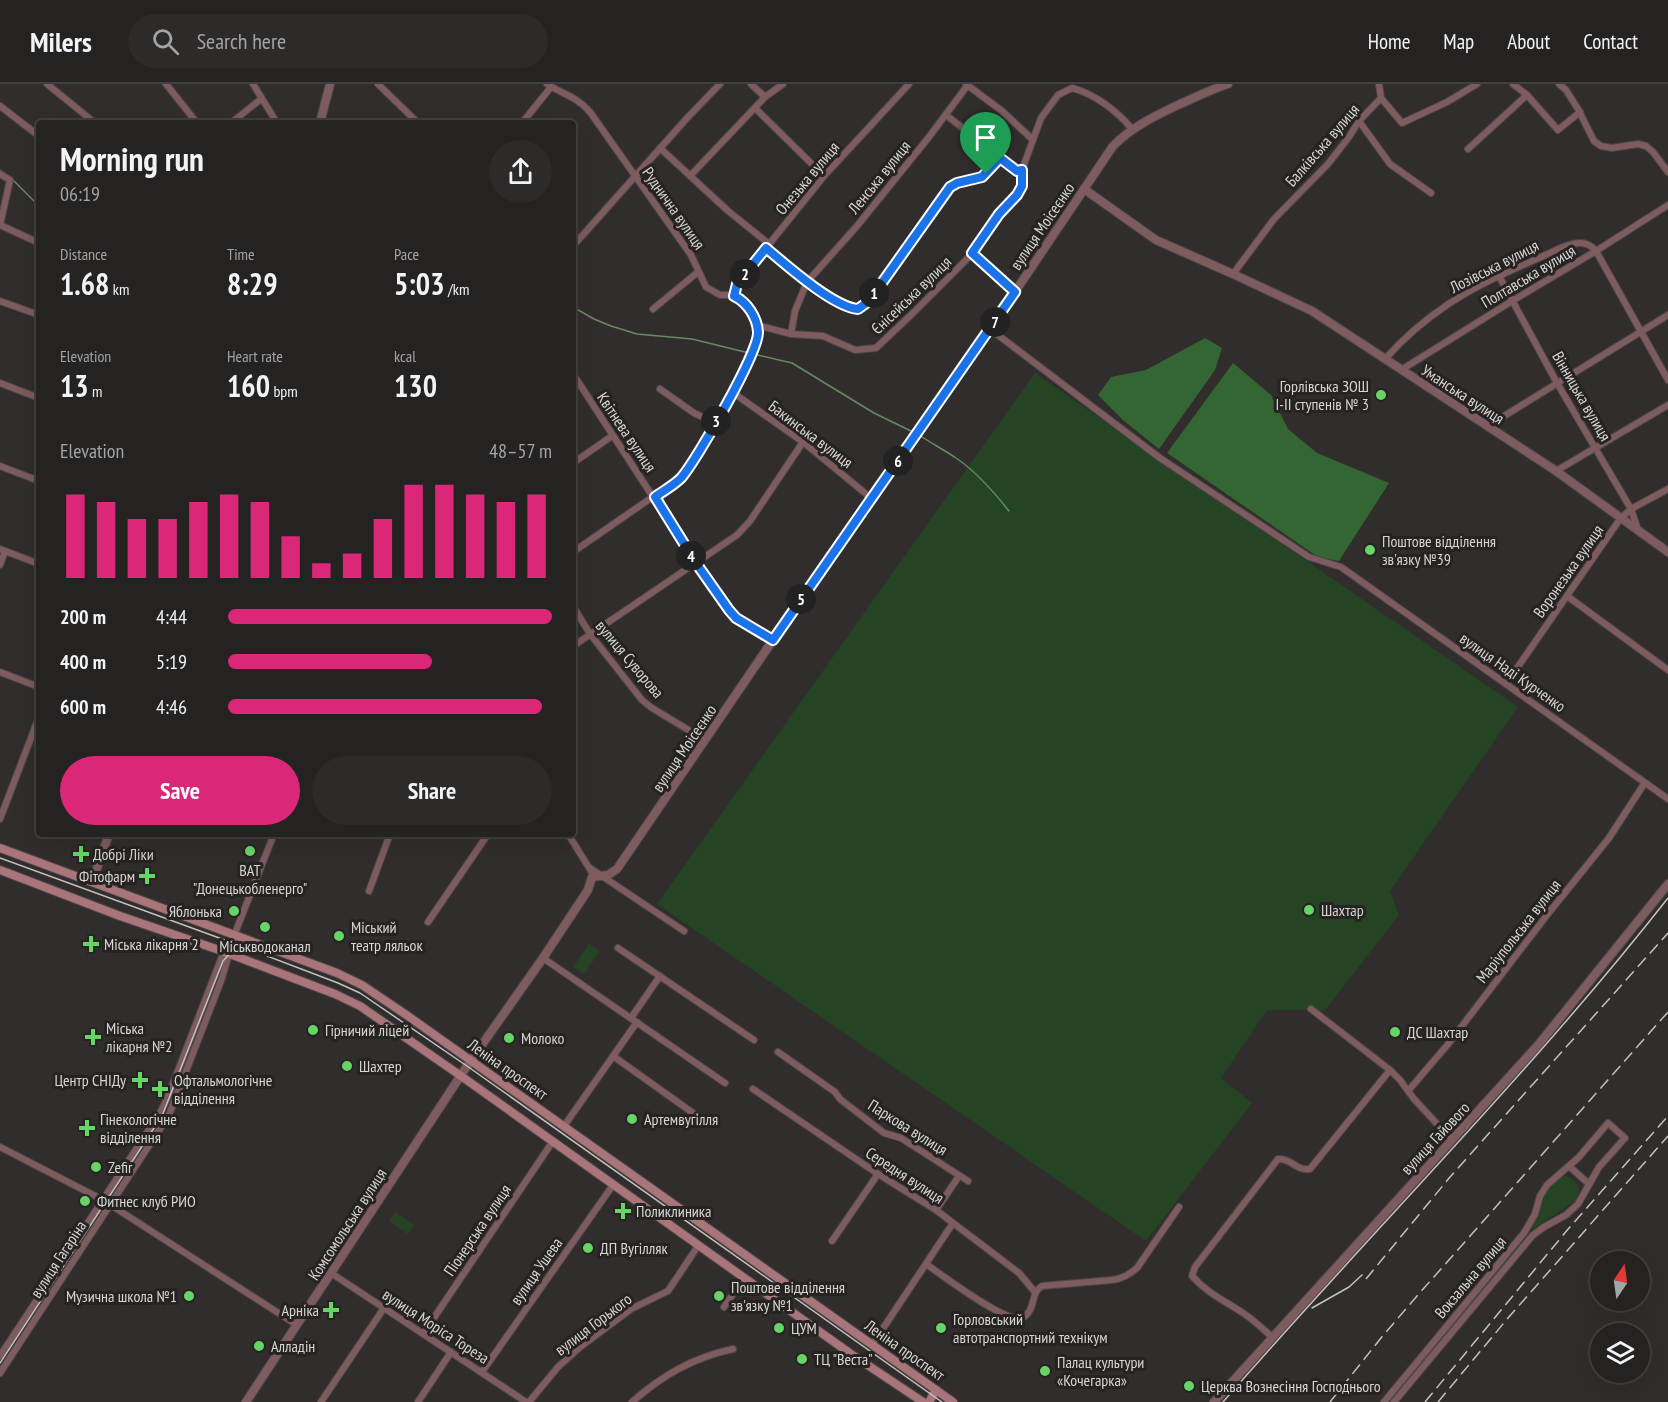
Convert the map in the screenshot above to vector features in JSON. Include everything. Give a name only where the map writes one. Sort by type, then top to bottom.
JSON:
[{"type":"main road","name":"Леніна проспект","points":[[0,848],[235,934],[337,973],[362,985],[953,1402]]},
{"type":"main road","name":"Леніна проспект","points":[[0,870],[120,916],[231,954],[360,1006],[922,1402]]},
{"type":"main road","points":[[929,1402],[936,1390]]},
{"type":"street","points":[[47,84],[91,120]]},
{"type":"street","points":[[166,84],[196,120]]},
{"type":"street","points":[[253,84],[275,120]]},
{"type":"street","points":[[321,120],[330,84]]},
{"type":"street","points":[[378,84],[415,120]]},
{"type":"street","points":[[576,243],[720,84]]},
{"type":"street","points":[[751,84],[765,97]]},
{"type":"street","points":[[690,176],[765,97],[783,84]]},
{"type":"street","name":"Онезька вулиця","points":[[734,296],[737,284],[824,176],[909,84]]},
{"type":"street","name":"вулиця Моісеєнко","points":[[602,876],[617,869],[871,498],[990,329],[1113,146],[1132,129],[1150,118],[1228,84]]},
{"type":"street","points":[[1379,84],[1381,98]]},
{"type":"street","name":"Балківська вулиця","points":[[1233,274],[1274,219],[1328,164],[1359,121],[1381,98],[1402,123],[1447,102],[1477,84]]},
{"type":"street","points":[[1513,84],[1527,95],[1558,130],[1580,112]]},
{"type":"street","points":[[1559,84],[1566,90],[1580,112],[1594,141],[1601,146],[1612,148],[1638,144],[1646,146],[1668,172]]},
{"type":"street","points":[[524,120],[549,85]]},
{"type":"street","name":"Руднична вулиця","points":[[549,85],[572,96],[590,112],[691,255],[706,287],[720,295],[740,299],[753,315],[757,325]]},
{"type":"street","points":[[966,85],[1002,111],[1032,139]]},
{"type":"street","name":"Ленська вулиця","points":[[791,334],[795,311],[807,282],[857,226],[946,115],[966,85]]},
{"type":"street","name":"Єнісейська вулиця","points":[[791,334],[822,336],[855,350],[876,348],[972,253],[999,214],[1017,195],[1022,186],[1022,170],[1028,158],[1032,139],[1041,118],[1058,95],[1072,88],[1081,90],[1112,109],[1132,129]]},
{"type":"street","points":[[1468,149],[1527,95]]},
{"type":"street","points":[[235,120],[261,99]]},
{"type":"street","points":[[0,106],[36,134]]},
{"type":"street","points":[[755,108],[824,176]]},
{"type":"street","points":[[946,115],[1017,171],[1022,170]]},
{"type":"street","points":[[1359,121],[1390,164],[1431,193]]},
{"type":"street","points":[[660,148],[807,282],[843,304],[858,309],[869,301],[950,187],[982,177],[1000,158]]},
{"type":"street","points":[[0,174],[10,180],[0,225],[36,242]]},
{"type":"street","name":"Уманська вулиця","points":[[1084,189],[1156,240],[1312,311],[1556,471],[1668,552]]},
{"type":"street","name":"Полтавська вулиця","points":[[1401,370],[1668,205]]},
{"type":"street","name":"Лозівська вулиця","points":[[1385,359],[1393,349],[1446,305],[1498,276],[1560,248],[1580,243],[1591,245],[1596,251]]},
{"type":"street","points":[[1596,251],[1668,380]]},
{"type":"street","points":[[972,253],[1015,292]]},
{"type":"street","points":[[653,309],[699,272]]},
{"type":"street","name":"Вінницька вулиця","points":[[1498,276],[1557,383],[1631,509],[1638,531]]},
{"type":"street","points":[[0,301],[36,314]]},
{"type":"street","points":[[1488,426],[1668,315]]},
{"type":"street","points":[[576,550],[680,478],[694,459],[751,357],[758,333],[757,325],[791,334]]},
{"type":"street","name":"вулиця Наді Курченко","points":[[990,329],[1160,458],[1309,557],[1341,567],[1668,799]]},
{"type":"street","name":"Квітнева вулиця","points":[[576,379],[729,610],[736,618],[773,640]]},
{"type":"street","points":[[0,383],[36,397]]},
{"type":"street","points":[[660,389],[694,413],[715,423]]},
{"type":"street","name":"Бакинська вулиця","points":[[732,392],[803,442],[871,498]]},
{"type":"street","points":[[1556,471],[1668,405]]},
{"type":"street","points":[[576,461],[612,436]]},
{"type":"street","points":[[576,644],[737,535],[803,442]]},
{"type":"street","points":[[0,466],[36,480]]},
{"type":"street","name":"Воронезька вулиця","points":[[1506,684],[1620,519],[1631,509],[1668,489]]},
{"type":"street","points":[[0,565],[3,550],[36,563]]},
{"type":"street","points":[[1567,596],[1668,670]]},
{"type":"street","name":"вулиця Суворова","points":[[576,611],[590,634],[646,704],[705,740]]},
{"type":"street","points":[[0,672],[36,686]]},
{"type":"street","points":[[0,819],[36,725]]},
{"type":"street","name":"Маріупольська вулиця","points":[[1408,1091],[1609,838],[1644,784]]},
{"type":"street","points":[[92,882],[108,837]]},
{"type":"street","points":[[235,934],[273,837]]},
{"type":"street","points":[[369,891],[389,837]]},
{"type":"street","points":[[428,922],[487,837]]},
{"type":"street","points":[[471,1061],[588,890],[592,877],[590,868],[570,837]]},
{"type":"street","points":[[590,868],[684,931]]},
{"type":"street","points":[[592,877],[602,876]]},
{"type":"street","name":"вулиця Гайового","points":[[1214,1402],[1539,1044],[1668,884]]},
{"type":"street","name":"вулиця Гагаріна","points":[[0,1373],[169,1115],[231,954],[235,934]]},
{"type":"street","points":[[618,948],[754,1040]]},
{"type":"street","name":"вулиця Гагаріна","points":[[0,1356],[164,1106],[231,954]]},
{"type":"street","points":[[543,958],[725,1083]]},
{"type":"street","points":[[564,1126],[613,1056],[660,976]]},
{"type":"street","points":[[1311,1009],[1390,1070],[1451,1139]]},
{"type":"street","name":"Паркова вулиця","points":[[778,1052],[835,1092],[840,1099],[884,1133],[901,1138],[968,1181]]},
{"type":"street","points":[[613,1056],[700,1118]]},
{"type":"street","name":"Комсомольська вулиця","points":[[246,1402],[471,1061]]},
{"type":"street","points":[[1273,1338],[1242,1312],[1209,1293],[1192,1276],[1193,1272],[1208,1249],[1278,1159],[1286,1159],[1299,1169],[1310,1169],[1390,1070]]},
{"type":"street","name":"Середня вулиця","points":[[753,1089],[878,1174],[936,1210],[1019,1273],[1035,1292]]},
{"type":"street","name":"Вокзальна вулиця","points":[[1384,1402],[1524,1233],[1535,1214],[1546,1185],[1579,1157],[1608,1123],[1625,1138],[1599,1167],[1578,1204],[1566,1215],[1533,1235],[1394,1402]]},
{"type":"street","name":"Піонерська вулиця","points":[[423,1334],[553,1142]]},
{"type":"street","points":[[0,1147],[110,1204],[297,1325]]},
{"type":"street","points":[[1569,1166],[1590,1184]]},
{"type":"street","points":[[832,1241],[878,1174]]},
{"type":"street","points":[[936,1210],[959,1176]]},
{"type":"street","name":"вулиця Ушева","points":[[482,1372],[614,1185]]},
{"type":"street","points":[[926,1264],[989,1307],[1014,1319],[1019,1319],[1028,1313],[1035,1292],[1042,1286],[1112,1280],[1126,1276],[1137,1268],[1179,1207]]},
{"type":"street","points":[[872,1345],[953,1223]]},
{"type":"street","name":"вулиця Горького","points":[[528,1402],[558,1367],[580,1347],[631,1309],[668,1291],[698,1246]]},
{"type":"street","name":"вулиця Моріса Тореза","points":[[331,1273],[528,1402]]},
{"type":"street","points":[[724,1307],[744,1278]]},
{"type":"street","points":[[321,1402],[384,1308]]},
{"type":"street","points":[[632,1402],[651,1386],[682,1366],[698,1358],[733,1349]]},
{"type":"street","points":[[418,1402],[451,1352]]},
{"type":"green space","points":[[1205,338],[1222,348],[1215,370],[1159,449],[1123,420],[1098,395],[1111,377],[1146,370]]},
{"type":"green space","points":[[1233,363],[1271,395],[1288,429],[1317,453],[1389,483],[1339,561],[1318,557],[1167,453]]},
{"type":"green space","points":[[1035,373],[1518,707],[1390,891],[1399,915],[1325,1010],[1267,1010],[1221,1078],[1252,1103],[1146,1241],[657,904]]},
{"type":"green space","points":[[589,944],[600,951],[584,974],[573,967]]},
{"type":"green space","points":[[1565,1176],[1578,1185],[1579,1192],[1576,1200],[1530,1231],[1546,1191],[1557,1180]]},
{"type":"green space","points":[[395,1212],[414,1225],[408,1234],[389,1221]]},
{"type":"waterway","points":[[0,170],[6,174]]},
{"type":"waterway","points":[[12,179],[36,203]]},
{"type":"waterway","points":[[576,309],[594,319],[637,334],[692,339],[749,353]]},
{"type":"waterway","points":[[753,354],[792,363],[874,413],[915,433]]},
{"type":"waterway","points":[[919,435],[971,470],[1009,511]]},
{"type":"tram line","points":[[0,858],[233,943],[360,993],[942,1402]]},
{"type":"tram line","points":[[1223,1402],[1561,1028],[1668,898]]},
{"type":"tram line","points":[[0,1363],[162,1116],[223,961],[232,951],[246,949]]},
{"type":"tram line","points":[[1312,1308],[1349,1287],[1362,1275]]},
{"type":"railway","points":[[1366,1279],[1450,1177],[1668,933]]},
{"type":"railway","points":[[1330,1402],[1417,1296],[1668,1012]]},
{"type":"railway","points":[[1425,1402],[1569,1228],[1668,1116]]},
{"type":"railway","points":[[1438,1402],[1508,1318],[1668,1136]]},
{"type":"place","name":"Горлівська ЗОШ І-ІІ ступенів № 3","points":[[1381,395]]},
{"type":"place","name":"Поштове відділення зв'язку №39","points":[[1370,550]]},
{"type":"place","name":"ВАТ \"Донецькобленерго\"","points":[[250,851]]},
{"type":"place","name":"Добрі Ліки","points":[[81,854]]},
{"type":"place","name":"Фітофарм","points":[[147,876]]},
{"type":"place","name":"Шахтар","points":[[1309,910]]},
{"type":"place","name":"Яблонька","points":[[234,911]]},
{"type":"place","name":"Міськводоканал","points":[[265,927]]},
{"type":"place","name":"Міський театр ляльок","points":[[339,936]]},
{"type":"place","name":"Міська лікарня 2","points":[[91,944]]},
{"type":"place","name":"Гірничий ліцей","points":[[313,1030]]},
{"type":"place","name":"ДС Шахтар","points":[[1395,1032]]},
{"type":"place","name":"Міська лікарня №2","points":[[93,1037]]},
{"type":"place","name":"Молоко","points":[[509,1038]]},
{"type":"place","name":"Шахтер","points":[[347,1066]]},
{"type":"place","name":"Центр СНІДу","points":[[140,1080]]},
{"type":"place","name":"Офтальмологічне відділення","points":[[160,1089]]},
{"type":"place","name":"Артемвугілля","points":[[632,1119]]},
{"type":"place","name":"Гінекологічне відділення","points":[[87,1128]]},
{"type":"place","name":"Zefir","points":[[96,1167]]},
{"type":"place","name":"Фитнес клуб РИО","points":[[85,1201]]},
{"type":"place","name":"Поликлиника","points":[[623,1211]]},
{"type":"place","name":"ДП Вугілляк","points":[[588,1248]]},
{"type":"place","name":"Музична школа №1","points":[[189,1296]]},
{"type":"place","name":"Поштове відділення зв'язку №1","points":[[719,1296]]},
{"type":"place","name":"Арніка","points":[[331,1310]]},
{"type":"place","name":"ЦУМ","points":[[779,1328]]},
{"type":"place","name":"Горловський автотранспортний технікум","points":[[941,1328]]},
{"type":"place","name":"Алладін","points":[[259,1346]]},
{"type":"place","name":"ТЦ \"Веста\"","points":[[802,1359]]},
{"type":"place","name":"Палац культури «Кочегарка»","points":[[1045,1371]]},
{"type":"place","name":"Церква Вознесіння Господнього","points":[[1189,1386]]},
{"type":"route","points":[[1000,158],[1017,171],[1022,170],[1022,186],[1017,195],[999,214],[977,249],[972,253],[1015,292],[773,640],[736,618],[722,603],[655,497],[675,483],[687,470],[755,347],[757,325],[747,306],[734,296],[734,290],[766,248],[807,282],[849,308],[858,309],[869,301],[950,187],[957,183],[976,180],[986,174],[1000,158]]}]
